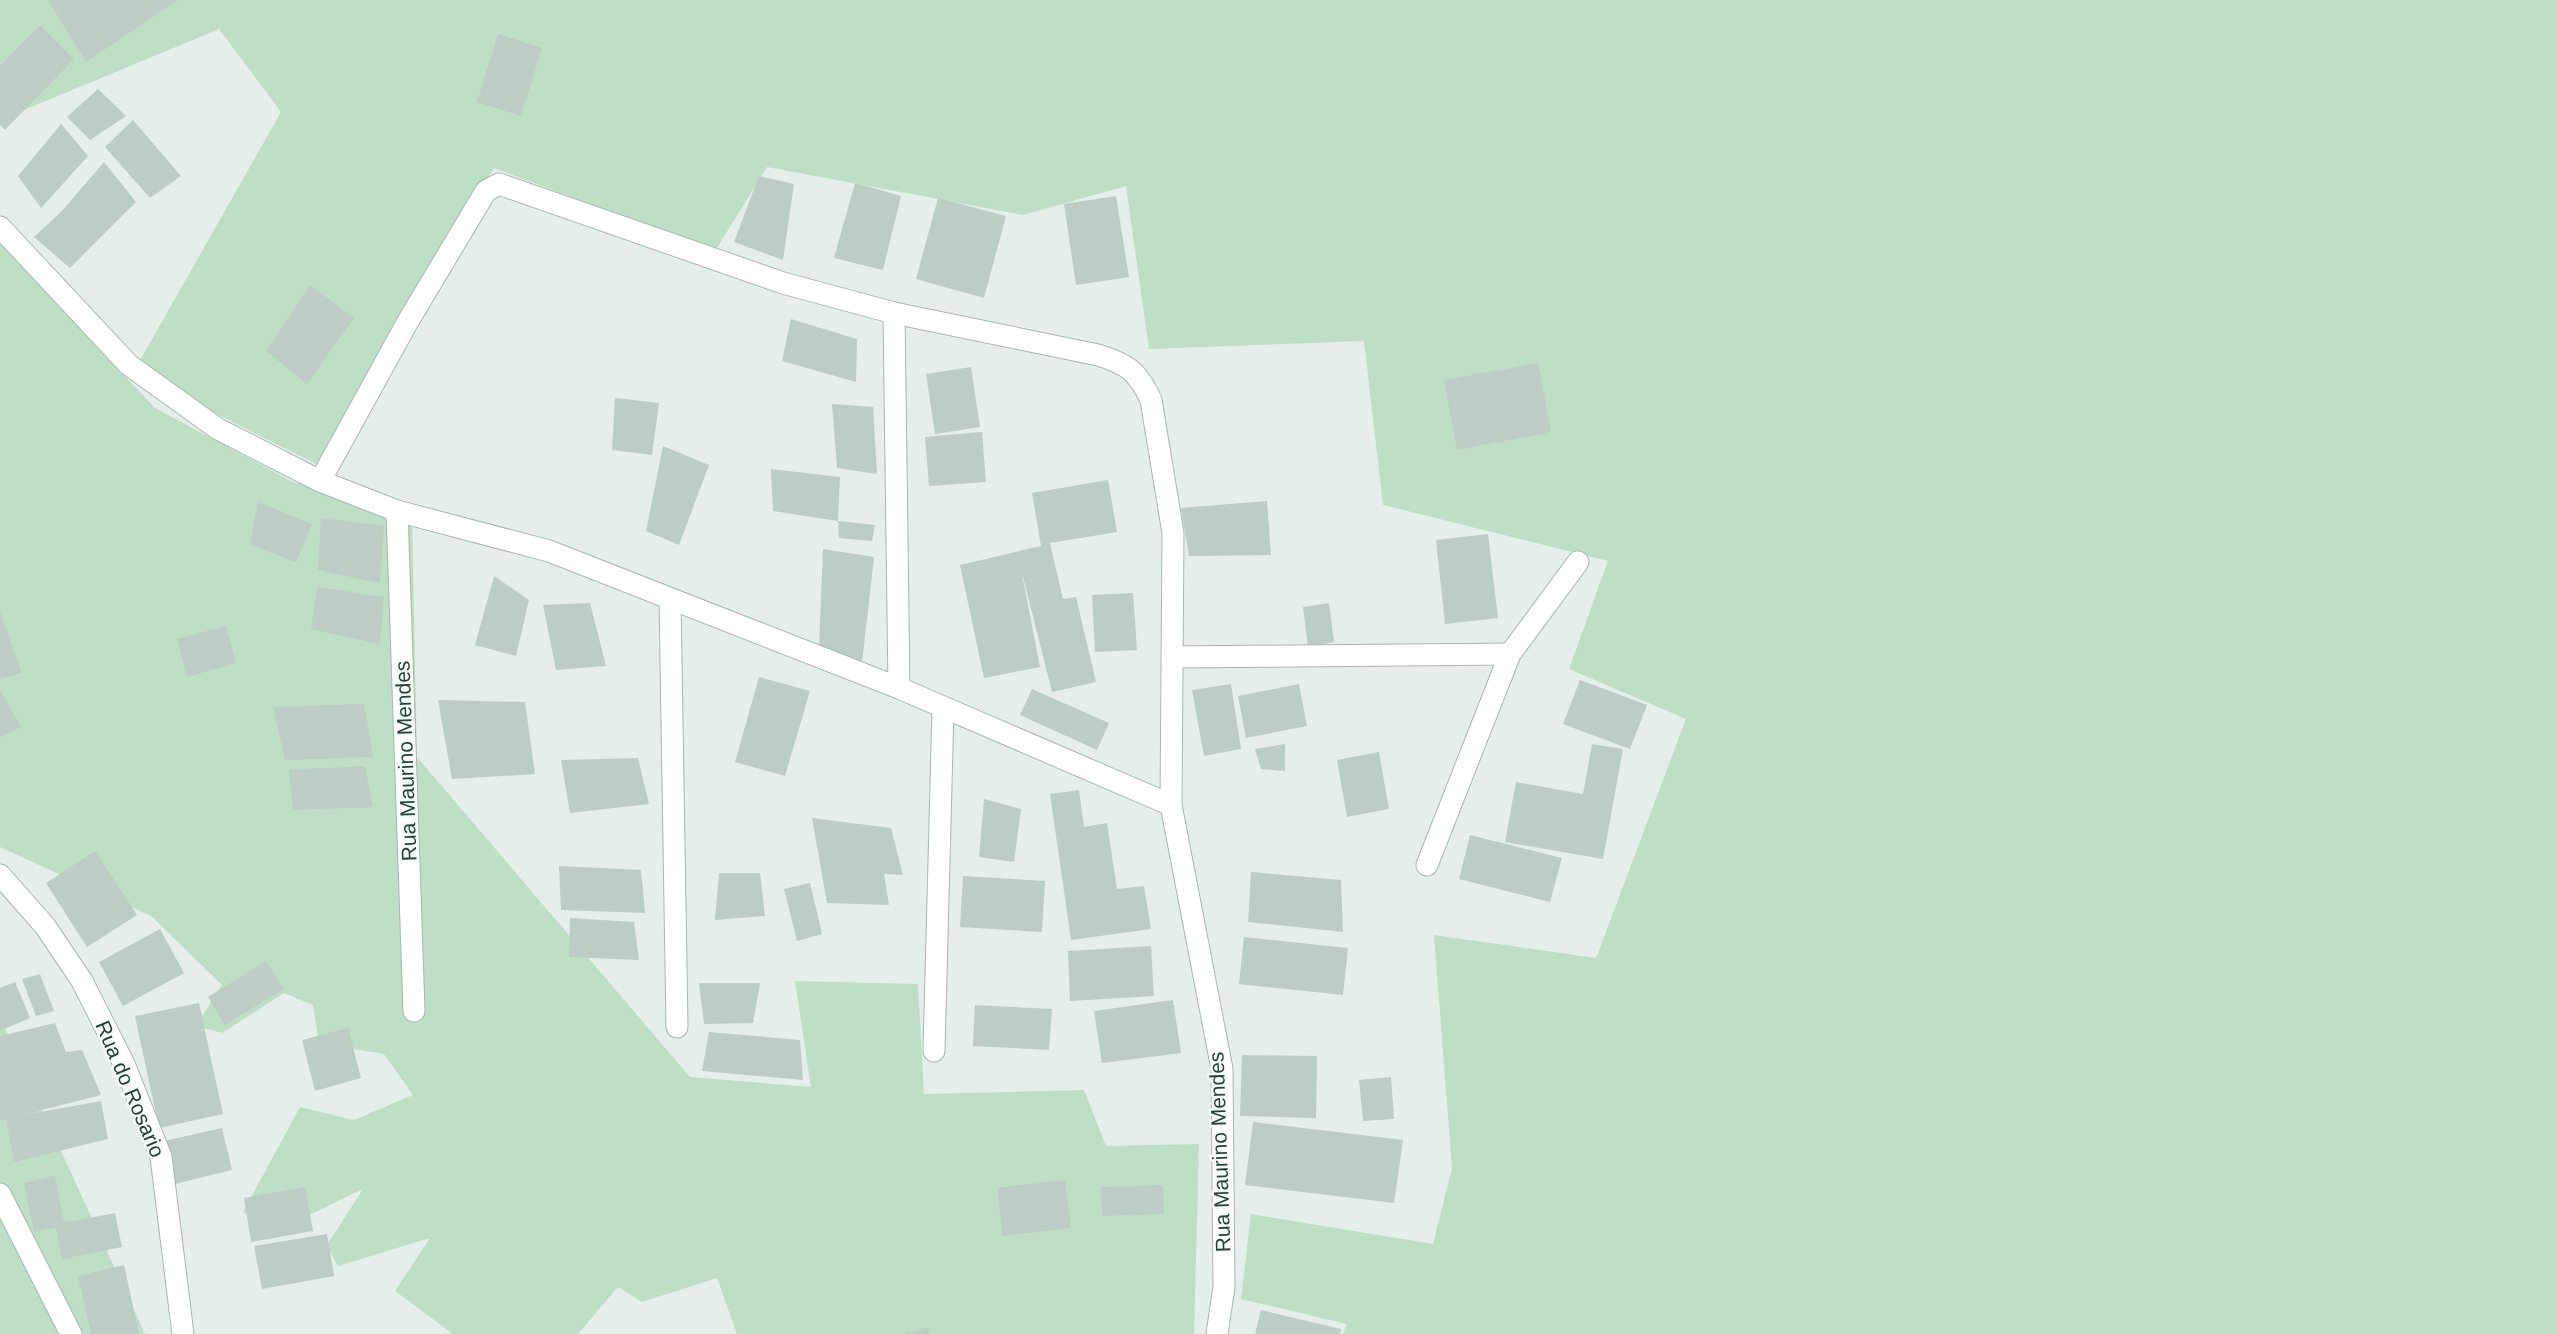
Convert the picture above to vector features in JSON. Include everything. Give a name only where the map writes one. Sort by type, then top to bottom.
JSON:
[{"type":"street","points":[[320,481],[407,323],[486,191],[499,184],[783,284],[894,313],[898,688]]},
{"type":"street","points":[[0,227],[138,373],[218,429],[320,481],[397,511],[549,551],[898,688],[1171,805]]},
{"type":"street","name":"Rua Maurino Mendes","points":[[894,313],[1122,362],[1141,380],[1151,400],[1172,533],[1174,657],[1171,805],[1222,1069],[1224,1287],[1217,1334]]},
{"type":"street","name":"Rua Maurino Mendes","points":[[397,511],[414,1011]]},
{"type":"street","points":[[1427,865],[1510,654],[1578,562]]},
{"type":"street","points":[[670,598],[677,1027]]},
{"type":"street","points":[[1174,657],[1510,654]]},
{"type":"street","points":[[934,1051],[943,709]]},
{"type":"street","name":"Rua do Rosario","points":[[0,875],[45,926],[82,981],[124,1065],[161,1157],[183,1334]]},
{"type":"street","points":[[0,1194],[71,1334]]},
{"type":"green space","points":[[0,0],[2557,0],[2557,1334],[1343,1334],[1347,1324],[1241,1299],[1251,1214],[1433,1244],[1452,1168],[1434,935],[1596,958],[1686,719],[1569,669],[1608,561],[1383,505],[1364,341],[1149,349],[1126,186],[1023,215],[767,167],[715,251],[494,168],[316,464],[197,404],[139,362],[281,112],[219,29],[0,120]]},
{"type":"green space","points":[[0,243],[155,408],[293,482],[412,516],[417,757],[690,1077],[811,1087],[795,981],[918,984],[924,1094],[1084,1090],[1106,1146],[1199,1144],[1194,1334],[737,1334],[717,1278],[642,1302],[618,1287],[578,1334],[453,1334],[395,1291],[430,1238],[338,1266],[327,1245],[363,1189],[274,1232],[243,1212],[300,1107],[354,1120],[413,1095],[384,1054],[319,1043],[313,1005],[284,993],[222,1033],[196,1026],[222,985],[151,916],[0,847]]},
{"type":"green space","points":[[0,1018],[145,1334],[0,1334]]},
{"type":"building","points":[[48,0],[178,0],[86,62]]},
{"type":"building","points":[[40,25],[74,59],[5,130],[0,125],[0,66]]},
{"type":"building","points":[[498,34],[542,48],[521,116],[477,102]]},
{"type":"building","points":[[98,89],[126,116],[90,140],[67,117]]},
{"type":"building","points":[[133,120],[181,176],[150,198],[105,147]]},
{"type":"building","points":[[61,124],[88,156],[41,208],[18,176]]},
{"type":"building","points":[[104,162],[136,202],[70,268],[34,237],[62,211]]},
{"type":"building","points":[[759,176],[794,184],[783,260],[734,242]]},
{"type":"building","points":[[855,183],[901,196],[883,270],[834,258]]},
{"type":"building","points":[[1116,196],[1129,277],[1076,285],[1064,204]]},
{"type":"building","points":[[938,198],[1006,216],[984,298],[916,279]]},
{"type":"building","points":[[310,285],[354,318],[307,384],[266,351]]},
{"type":"building","points":[[791,319],[857,339],[856,382],[782,361]]},
{"type":"building","points":[[1538,363],[1551,432],[1457,450],[1444,380]]},
{"type":"building","points":[[971,367],[980,427],[935,434],[926,374]]},
{"type":"building","points":[[615,398],[659,403],[652,455],[612,450]]},
{"type":"building","points":[[832,404],[873,407],[877,474],[837,468]]},
{"type":"building","points":[[982,432],[986,482],[929,486],[925,437]]},
{"type":"building","points":[[663,446],[709,465],[679,545],[646,531]]},
{"type":"building","points":[[771,469],[840,477],[838,521],[773,511]]},
{"type":"building","points":[[1108,480],[1117,532],[1050,543],[1063,599],[1076,597],[1096,682],[1052,692],[1021,569],[1040,667],[984,678],[960,565],[1041,546],[1032,493]]},
{"type":"building","points":[[1267,501],[1271,555],[1189,556],[1181,508]]},
{"type":"building","points":[[258,502],[312,524],[296,562],[250,545]]},
{"type":"building","points":[[321,518],[384,526],[380,583],[318,570]]},
{"type":"building","points":[[838,521],[875,525],[872,541],[839,538]]},
{"type":"building","points":[[1488,534],[1498,618],[1445,624],[1436,540]]},
{"type":"building","points":[[823,549],[874,557],[862,663],[819,647]]},
{"type":"building","points":[[494,576],[529,600],[516,656],[475,645]]},
{"type":"building","points":[[317,587],[384,597],[380,644],[311,629]]},
{"type":"building","points":[[1133,593],[1137,650],[1095,652],[1092,595]]},
{"type":"building","points":[[590,603],[606,666],[556,670],[543,605]]},
{"type":"building","points":[[1329,603],[1334,642],[1308,647],[1303,607]]},
{"type":"building","points":[[0,612],[22,673],[0,679]]},
{"type":"building","points":[[226,626],[236,663],[187,677],[177,639]]},
{"type":"building","points":[[759,677],[810,691],[785,776],[735,762]]},
{"type":"building","points":[[1580,680],[1647,705],[1630,749],[1563,724]]},
{"type":"building","points":[[1231,684],[1241,749],[1204,756],[1192,690]]},
{"type":"building","points":[[1299,684],[1307,726],[1246,738],[1238,696]]},
{"type":"building","points":[[1032,689],[1109,723],[1097,750],[1020,715]]},
{"type":"building","points":[[0,690],[21,727],[0,737]]},
{"type":"building","points":[[438,700],[525,702],[535,774],[452,779]]},
{"type":"building","points":[[364,704],[373,757],[285,760],[273,707]]},
{"type":"building","points":[[1285,744],[1285,771],[1261,769],[1255,749]]},
{"type":"building","points":[[1592,744],[1623,749],[1603,859],[1505,842],[1516,782],[1583,794]]},
{"type":"building","points":[[1379,752],[1389,809],[1347,817],[1337,760]]},
{"type":"building","points":[[638,758],[649,804],[570,813],[561,760]]},
{"type":"building","points":[[365,766],[373,807],[293,810],[289,770]]},
{"type":"building","points":[[1079,790],[1084,827],[1107,823],[1117,889],[1144,886],[1151,929],[1071,940],[1050,794]]},
{"type":"building","points":[[984,799],[1021,809],[1014,862],[979,857]]},
{"type":"building","points":[[812,818],[891,828],[903,875],[884,874],[889,905],[827,903]]},
{"type":"building","points":[[1470,835],[1562,858],[1550,902],[1459,879]]},
{"type":"building","points":[[95,851],[137,915],[87,947],[46,883]]},
{"type":"building","points":[[559,866],[641,870],[645,913],[561,910]]},
{"type":"building","points":[[1251,872],[1341,880],[1343,932],[1248,922]]},
{"type":"building","points":[[719,873],[760,873],[765,916],[715,920]]},
{"type":"building","points":[[963,876],[1045,881],[1042,932],[960,927]]},
{"type":"building","points":[[810,883],[822,934],[797,941],[784,889]]},
{"type":"building","points":[[570,918],[634,922],[639,960],[569,957]]},
{"type":"building","points":[[160,929],[184,973],[123,1006],[99,962]]},
{"type":"building","points":[[1244,937],[1348,948],[1343,995],[1239,984]]},
{"type":"building","points":[[1151,946],[1154,996],[1070,1001],[1068,951]]},
{"type":"building","points":[[266,961],[284,989],[225,1025],[208,997]]},
{"type":"building","points":[[40,974],[54,1011],[36,1016],[22,979]]},
{"type":"building","points":[[15,982],[30,1018],[0,1031],[0,988]]},
{"type":"building","points":[[699,983],[760,983],[753,1023],[704,1024]]},
{"type":"building","points":[[1173,1000],[1181,1053],[1102,1063],[1094,1011]]},
{"type":"building","points":[[199,1003],[223,1114],[159,1128],[135,1016]]},
{"type":"building","points":[[975,1005],[1052,1009],[1049,1050],[973,1046]]},
{"type":"building","points":[[55,1023],[66,1052],[82,1050],[101,1095],[18,1116],[101,1101],[108,1139],[14,1162],[6,1119],[0,1120],[0,1036]]},
{"type":"building","points":[[348,1028],[361,1078],[315,1091],[302,1040]]},
{"type":"building","points":[[709,1032],[800,1040],[803,1080],[702,1071]]},
{"type":"building","points":[[1242,1055],[1317,1056],[1316,1118],[1240,1116]]},
{"type":"building","points":[[1391,1077],[1394,1119],[1363,1121],[1359,1080]]},
{"type":"building","points":[[1253,1122],[1403,1140],[1394,1203],[1245,1185]]},
{"type":"building","points":[[222,1128],[232,1170],[171,1185],[160,1142]]},
{"type":"building","points":[[55,1176],[64,1223],[115,1213],[122,1247],[62,1259],[56,1228],[34,1232],[24,1183]]},
{"type":"building","points":[[1065,1180],[1071,1228],[1003,1236],[997,1188]]},
{"type":"building","points":[[1163,1185],[1164,1214],[1102,1216],[1101,1187]]},
{"type":"building","points":[[305,1187],[313,1231],[251,1242],[244,1198]]},
{"type":"building","points":[[327,1234],[334,1276],[262,1289],[254,1246]]},
{"type":"building","points":[[124,1265],[139,1334],[91,1334],[78,1276]]},
{"type":"building","points":[[1261,1310],[1341,1329],[1340,1334],[1255,1334]]},
{"type":"building","points":[[928,1328],[929,1334],[905,1334],[905,1333]]}]
